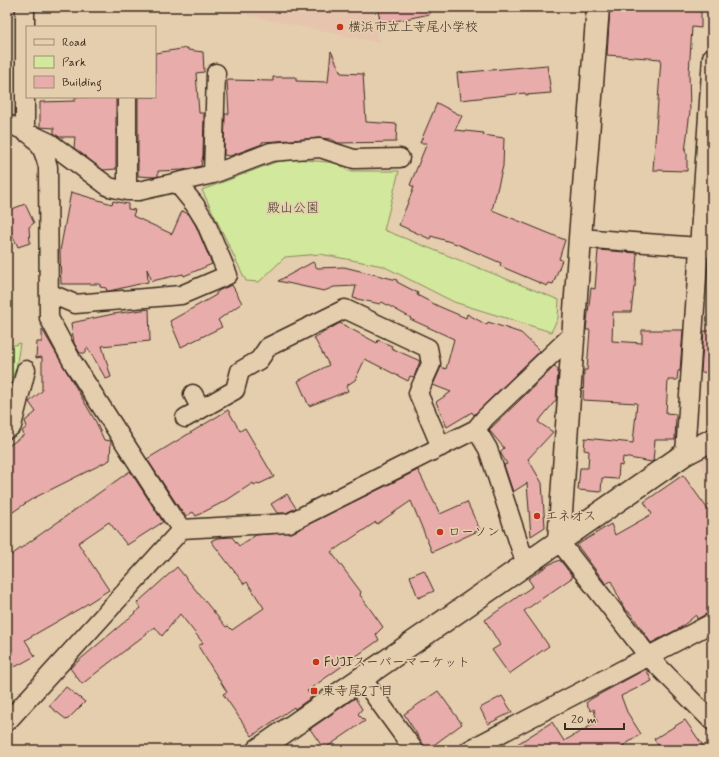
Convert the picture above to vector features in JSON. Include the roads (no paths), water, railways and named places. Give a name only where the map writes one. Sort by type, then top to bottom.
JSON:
[{"type":"street","points":[[25,7],[26,38]]},
{"type":"street","points":[[598,7],[580,238],[560,541],[649,657],[712,721]]},
{"type":"street","points":[[685,454],[705,248],[712,57]]},
{"type":"street","points":[[213,174],[216,73]]},
{"type":"street","points":[[28,98],[29,133],[42,147],[48,167],[49,318],[72,361],[171,515],[182,529]]},
{"type":"street","points":[[126,191],[127,98]]},
{"type":"street","points":[[7,124],[50,143],[109,187],[126,191],[139,191],[213,174],[271,152],[320,148],[354,159],[400,158]]},
{"type":"street","points":[[49,293],[75,304],[181,295],[228,275],[205,222],[195,205],[176,183]]},
{"type":"street","points":[[580,238],[705,248]]},
{"type":"street","points":[[185,418],[197,401],[235,390],[240,371],[259,360],[268,347],[345,309],[428,348],[431,364],[418,393],[441,447]]},
{"type":"street","points":[[7,722],[182,529],[289,523],[441,447],[476,429],[485,418],[574,333]]},
{"type":"street","points":[[7,429],[12,426],[26,370]]},
{"type":"street","points":[[476,429],[488,449],[526,565]]},
{"type":"street","points":[[258,750],[361,677],[526,565],[685,454],[712,440]]},
{"type":"street","points":[[469,750],[712,623]]},
{"type":"street","points":[[361,677],[414,750]]},
{"type":"place","name":"横浜市立上寺尾小学校","points":[[340,27]]},
{"type":"place","name":"エネオス","points":[[537,516]]},
{"type":"place","name":"ローソン","points":[[440,532]]},
{"type":"place","name":"FUJIスーパーマーケット","points":[[316,662]]},
{"type":"place","name":"東寺尾2丁目","points":[[314,691]]},
{"type":"park label","name":"殿山公園","points":[[293,208]]}]
